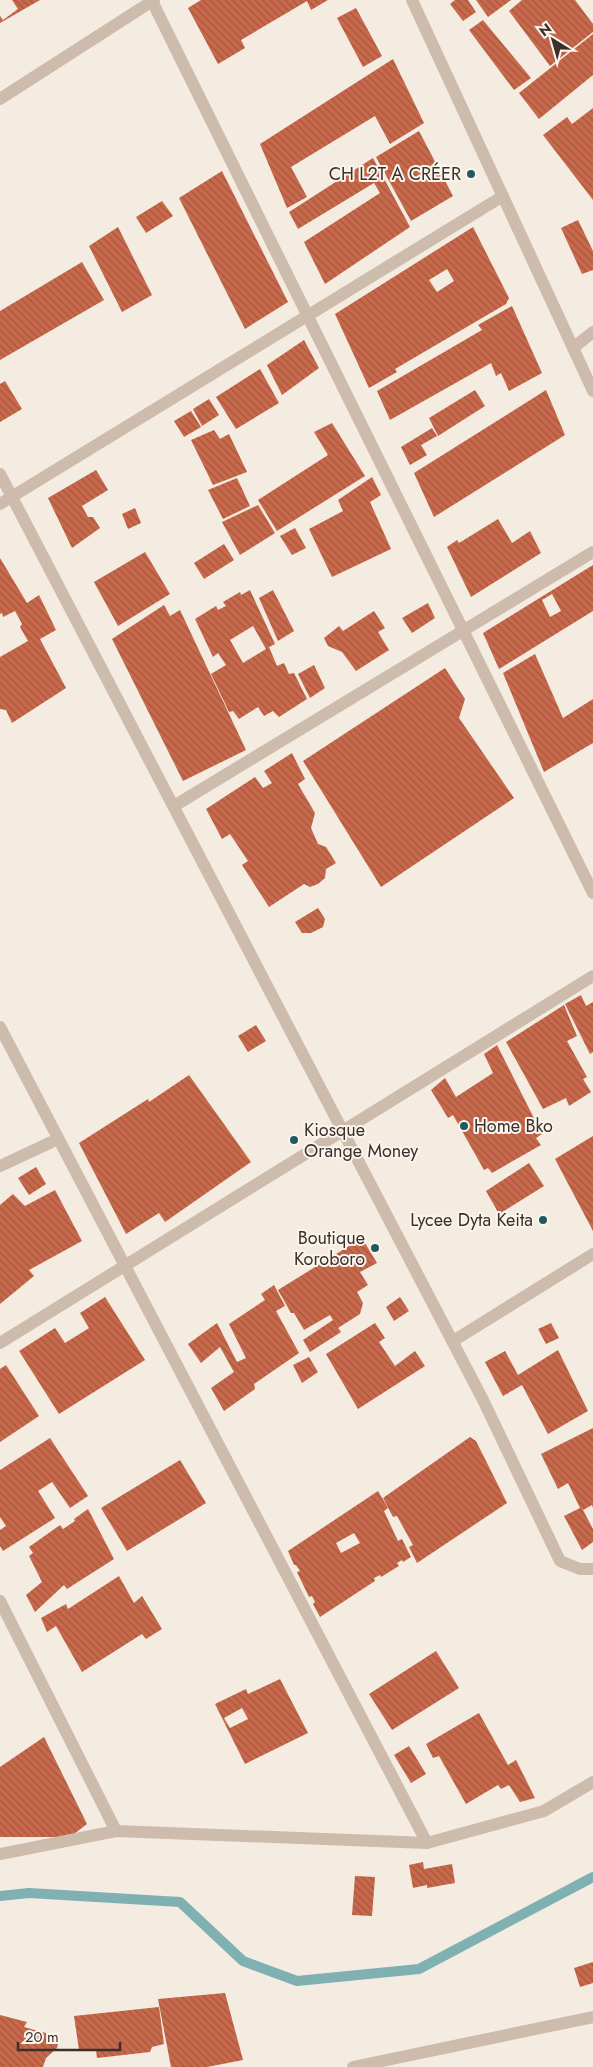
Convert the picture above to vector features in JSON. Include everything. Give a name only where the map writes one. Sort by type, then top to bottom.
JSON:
[{"type":"street","points":[[0,99],[153,0],[307,316],[464,629],[593,893]]},
{"type":"street","points":[[412,0],[593,391]]},
{"type":"street","points":[[0,504],[503,196]]},
{"type":"street","points":[[573,348],[593,332]]},
{"type":"street","points":[[0,474],[484,1400],[560,1561],[580,1569],[593,1569]]},
{"type":"street","points":[[174,806],[593,552]]},
{"type":"street","points":[[0,1343],[344,1132],[593,976]]},
{"type":"street","points":[[0,1028],[427,1843]]},
{"type":"street","points":[[0,1166],[58,1139]]},
{"type":"street","points":[[453,1341],[593,1254]]},
{"type":"street","points":[[0,1601],[116,1831]]},
{"type":"street","points":[[0,1854],[116,1831],[427,1843],[544,1811],[593,1782]]},
{"type":"street","points":[[358,2066],[593,2016]]},
{"type":"building","points":[[12,0],[40,0],[0,23],[0,16],[3,20],[18,9]]},
{"type":"building","points":[[201,0],[328,0],[311,10],[307,1],[241,40],[245,48],[218,64],[188,8]]},
{"type":"building","points":[[455,0],[468,0],[476,12],[463,21],[450,4]]},
{"type":"building","points":[[476,0],[511,0],[488,17]]},
{"type":"building","points":[[522,0],[575,0],[593,24],[593,32],[550,66],[509,11]]},
{"type":"building","points":[[356,8],[382,56],[363,67],[337,18]]},
{"type":"building","points":[[483,20],[531,78],[514,90],[469,30]]},
{"type":"building","points":[[593,34],[593,75],[539,119],[519,93]]},
{"type":"building","points":[[393,59],[424,123],[390,144],[375,116],[291,167],[307,197],[287,208],[260,144]]},
{"type":"building","points":[[593,108],[593,200],[543,135],[567,117],[572,124]]},
{"type":"building","points":[[419,131],[453,196],[411,221],[376,157]]},
{"type":"building","points":[[373,158],[410,227],[325,284],[304,242],[380,193],[374,183],[298,229],[289,212]]},
{"type":"building","points":[[222,171],[288,302],[245,329],[179,198]]},
{"type":"building","points":[[162,201],[173,216],[146,233],[136,217]]},
{"type":"building","points":[[578,220],[593,251],[593,270],[582,274],[561,228]]},
{"type":"building","points":[[118,227],[152,295],[122,312],[89,246]]},
{"type":"building","points":[[473,227],[509,298],[506,304],[395,369],[397,372],[369,388],[335,314]],"holes":[[[447,269],[454,281],[437,292],[429,280]]]},
{"type":"building","points":[[82,262],[104,300],[0,360],[0,311]]},
{"type":"building","points":[[512,306],[542,373],[509,391],[501,373],[496,376],[491,363],[390,420],[377,391],[482,330],[478,325]]},
{"type":"building","points":[[304,340],[319,368],[282,395],[267,365]]},
{"type":"building","points":[[260,369],[279,403],[236,429],[216,397]]},
{"type":"building","points":[[5,381],[22,409],[0,422],[0,384]]},
{"type":"building","points":[[475,390],[485,406],[438,436],[429,418]]},
{"type":"building","points":[[546,390],[565,435],[434,517],[414,473]]},
{"type":"building","points":[[209,399],[219,415],[202,426],[193,409]]},
{"type":"building","points":[[191,411],[201,427],[184,437],[174,421]]},
{"type":"building","points":[[332,423],[365,476],[277,531],[258,500],[328,455],[314,432]]},
{"type":"building","points":[[432,428],[437,436],[421,445],[427,455],[410,465],[401,447]]},
{"type":"building","points":[[214,430],[220,439],[229,434],[247,472],[213,485],[191,440]]},
{"type":"building","points":[[96,470],[108,490],[82,506],[88,517],[93,517],[100,528],[72,548],[48,498]]},
{"type":"building","points":[[372,477],[381,495],[370,502],[391,549],[332,577],[309,529],[343,511],[338,500]]},
{"type":"building","points":[[237,478],[250,506],[223,519],[208,490]]},
{"type":"building","points":[[258,505],[275,533],[240,555],[222,522]]},
{"type":"building","points":[[135,508],[141,523],[128,529],[122,514]]},
{"type":"building","points":[[498,519],[512,543],[530,531],[541,553],[471,597],[447,547],[457,540],[459,543]]},
{"type":"building","points":[[295,528],[306,548],[292,555],[280,536]]},
{"type":"building","points":[[224,544],[234,560],[204,579],[194,563]]},
{"type":"building","points":[[145,552],[170,594],[118,626],[94,582]]},
{"type":"building","points":[[0,558],[27,603],[39,595],[56,630],[40,639],[66,688],[12,723],[6,710],[0,709],[0,657],[28,641],[20,627],[22,624],[15,611],[3,617],[2,613],[0,614]]},
{"type":"building","points":[[593,565],[593,611],[499,669],[483,633]],"holes":[[[552,594],[561,611],[550,617],[542,600]]]},
{"type":"building","points":[[250,590],[275,644],[269,647],[277,666],[284,663],[289,674],[294,673],[307,699],[279,717],[273,711],[264,716],[258,707],[239,719],[233,711],[229,712],[211,674],[226,665],[218,653],[213,657],[195,619],[216,606],[218,610],[226,606],[223,602],[240,592],[241,595]],"holes":[[[253,626],[266,649],[243,663],[230,640]]]},
{"type":"building","points":[[273,590],[294,631],[278,641],[259,598]]},
{"type":"building","points":[[428,603],[435,618],[412,633],[402,618]]},
{"type":"building","points":[[164,605],[170,616],[180,610],[246,750],[183,781],[112,639]]},
{"type":"building","points":[[374,611],[385,628],[378,632],[389,650],[356,671],[342,652],[328,646],[324,638],[339,626],[343,631]]},
{"type":"building","points":[[535,654],[563,718],[593,699],[593,743],[544,772],[503,673]]},
{"type":"building","points":[[314,665],[325,688],[310,698],[298,674]]},
{"type":"building","points":[[445,668],[465,699],[459,718],[514,798],[381,887],[303,761]]},
{"type":"building","points":[[292,753],[305,779],[298,784],[315,813],[311,828],[318,844],[326,847],[336,863],[326,869],[325,878],[318,884],[310,887],[304,884],[269,907],[242,865],[248,861],[230,834],[222,839],[206,809],[255,777],[263,788],[272,783],[264,771]]},
{"type":"building","points":[[318,908],[325,919],[323,927],[311,933],[302,933],[295,922]]},
{"type":"building","points":[[581,995],[586,1006],[593,1002],[593,1052],[590,1054],[565,1004]]},
{"type":"building","points":[[564,1005],[577,1036],[567,1041],[587,1077],[583,1079],[591,1092],[569,1106],[566,1098],[543,1109],[506,1042]]},
{"type":"building","points":[[256,1025],[266,1041],[248,1052],[238,1036]]},
{"type":"building","points":[[497,1045],[542,1134],[536,1138],[541,1145],[492,1173],[488,1168],[484,1170],[453,1115],[448,1118],[431,1090],[445,1078],[456,1097],[493,1073],[484,1054]]},
{"type":"building","points":[[189,1075],[251,1162],[165,1222],[159,1213],[126,1234],[79,1143],[148,1099],[149,1102]]},
{"type":"building","points":[[593,1136],[593,1231],[555,1159]]},
{"type":"building","points":[[529,1163],[544,1186],[499,1214],[486,1191]]},
{"type":"building","points":[[36,1167],[46,1184],[29,1195],[18,1178]]},
{"type":"building","points":[[55,1190],[82,1241],[29,1270],[34,1276],[0,1304],[0,1205],[13,1194],[25,1206]]},
{"type":"building","points":[[362,1238],[377,1263],[360,1272],[368,1285],[357,1292],[363,1303],[360,1314],[338,1328],[341,1332],[310,1352],[303,1340],[333,1320],[330,1315],[304,1330],[294,1313],[291,1313],[278,1290]]},
{"type":"building","points":[[274,1285],[285,1306],[276,1311],[299,1353],[254,1384],[255,1389],[224,1411],[211,1388],[234,1372],[220,1347],[201,1363],[188,1344],[217,1323],[237,1362],[246,1358],[229,1324],[265,1300],[261,1294]]},
{"type":"building","points":[[105,1297],[145,1360],[59,1414],[19,1351],[55,1328],[65,1343],[89,1328],[80,1313]]},
{"type":"building","points":[[400,1297],[409,1311],[394,1321],[386,1307]]},
{"type":"building","points":[[375,1323],[385,1338],[379,1342],[395,1366],[415,1351],[425,1366],[358,1409],[326,1354]]},
{"type":"building","points":[[551,1323],[559,1338],[546,1344],[538,1329]]},
{"type":"building","points":[[558,1350],[588,1411],[548,1434],[522,1385],[503,1396],[485,1362],[505,1351],[518,1375]]},
{"type":"building","points":[[309,1357],[318,1372],[302,1383],[293,1365]]},
{"type":"building","points":[[6,1365],[39,1416],[0,1442],[0,1369]]},
{"type":"building","points":[[593,1428],[593,1508],[592,1505],[583,1510],[593,1529],[593,1542],[582,1550],[564,1516],[580,1508],[568,1483],[558,1489],[541,1454]]},
{"type":"building","points":[[470,1437],[476,1441],[507,1503],[417,1563],[409,1547],[413,1545],[397,1516],[393,1517],[383,1498]]},
{"type":"building","points":[[50,1438],[88,1496],[70,1508],[52,1482],[38,1491],[55,1518],[3,1551],[0,1546],[0,1530],[6,1526],[0,1517],[0,1470]]},
{"type":"building","points":[[180,1460],[206,1503],[127,1551],[101,1508]]},
{"type":"building","points":[[378,1491],[388,1508],[384,1511],[398,1541],[402,1539],[411,1557],[397,1563],[399,1566],[381,1577],[380,1575],[374,1578],[375,1581],[320,1617],[313,1604],[315,1602],[312,1596],[309,1597],[297,1572],[300,1571],[294,1565],[288,1551]],"holes":[[[354,1533],[360,1543],[341,1553],[336,1543]]]},
{"type":"building","points":[[88,1509],[114,1559],[67,1589],[64,1585],[35,1612],[26,1595],[42,1582],[29,1556],[33,1553],[29,1547],[60,1525],[63,1529]]},
{"type":"building","points":[[119,1576],[134,1603],[142,1596],[162,1629],[146,1639],[142,1634],[82,1672],[56,1626],[47,1632],[41,1618],[66,1604],[68,1609]]},
{"type":"building","points":[[436,1651],[459,1688],[392,1730],[369,1694]]},
{"type":"building","points":[[280,1679],[308,1733],[245,1764],[215,1704],[246,1689],[248,1694]],"holes":[[[242,1708],[248,1719],[230,1728],[224,1718]]]},
{"type":"building","points":[[479,1713],[508,1765],[516,1760],[535,1798],[520,1802],[509,1785],[501,1789],[498,1785],[466,1804],[439,1756],[433,1758],[426,1744]]},
{"type":"building","points":[[44,1737],[87,1824],[70,1837],[0,1837],[0,1767]]},
{"type":"building","points":[[409,1746],[426,1774],[411,1783],[394,1755]]},
{"type":"building","points":[[423,1862],[424,1869],[452,1864],[455,1883],[427,1888],[427,1885],[413,1888],[409,1865]]},
{"type":"building","points":[[355,1876],[375,1877],[372,1916],[352,1915]]},
{"type":"building","points":[[593,1962],[593,1983],[580,1987],[574,1968]]},
{"type":"building","points":[[225,1993],[243,2060],[207,2067],[171,2067],[158,1999]]},
{"type":"building","points":[[159,2007],[164,2044],[152,2047],[150,2052],[97,2058],[96,2050],[79,2050],[74,2016]]},
{"type":"building","points":[[0,2015],[27,2022],[24,2027],[53,2035],[58,2044],[57,2048],[46,2058],[43,2067],[0,2067]]},
{"type":"waterway","points":[[0,1896],[29,1893],[180,1902],[243,1961],[297,1981],[419,1969],[593,1877]]},
{"type":"place","name":"CH L2T A CRÉER","points":[[471,174]]},
{"type":"place","name":"Home Bko","points":[[464,1126]]},
{"type":"place","name":"Kiosque Orange Money","points":[[294,1140]]},
{"type":"place","name":"Lycee Dyta Keita","points":[[543,1220]]},
{"type":"place","name":"Boutique Koroboro","points":[[375,1248]]}]
